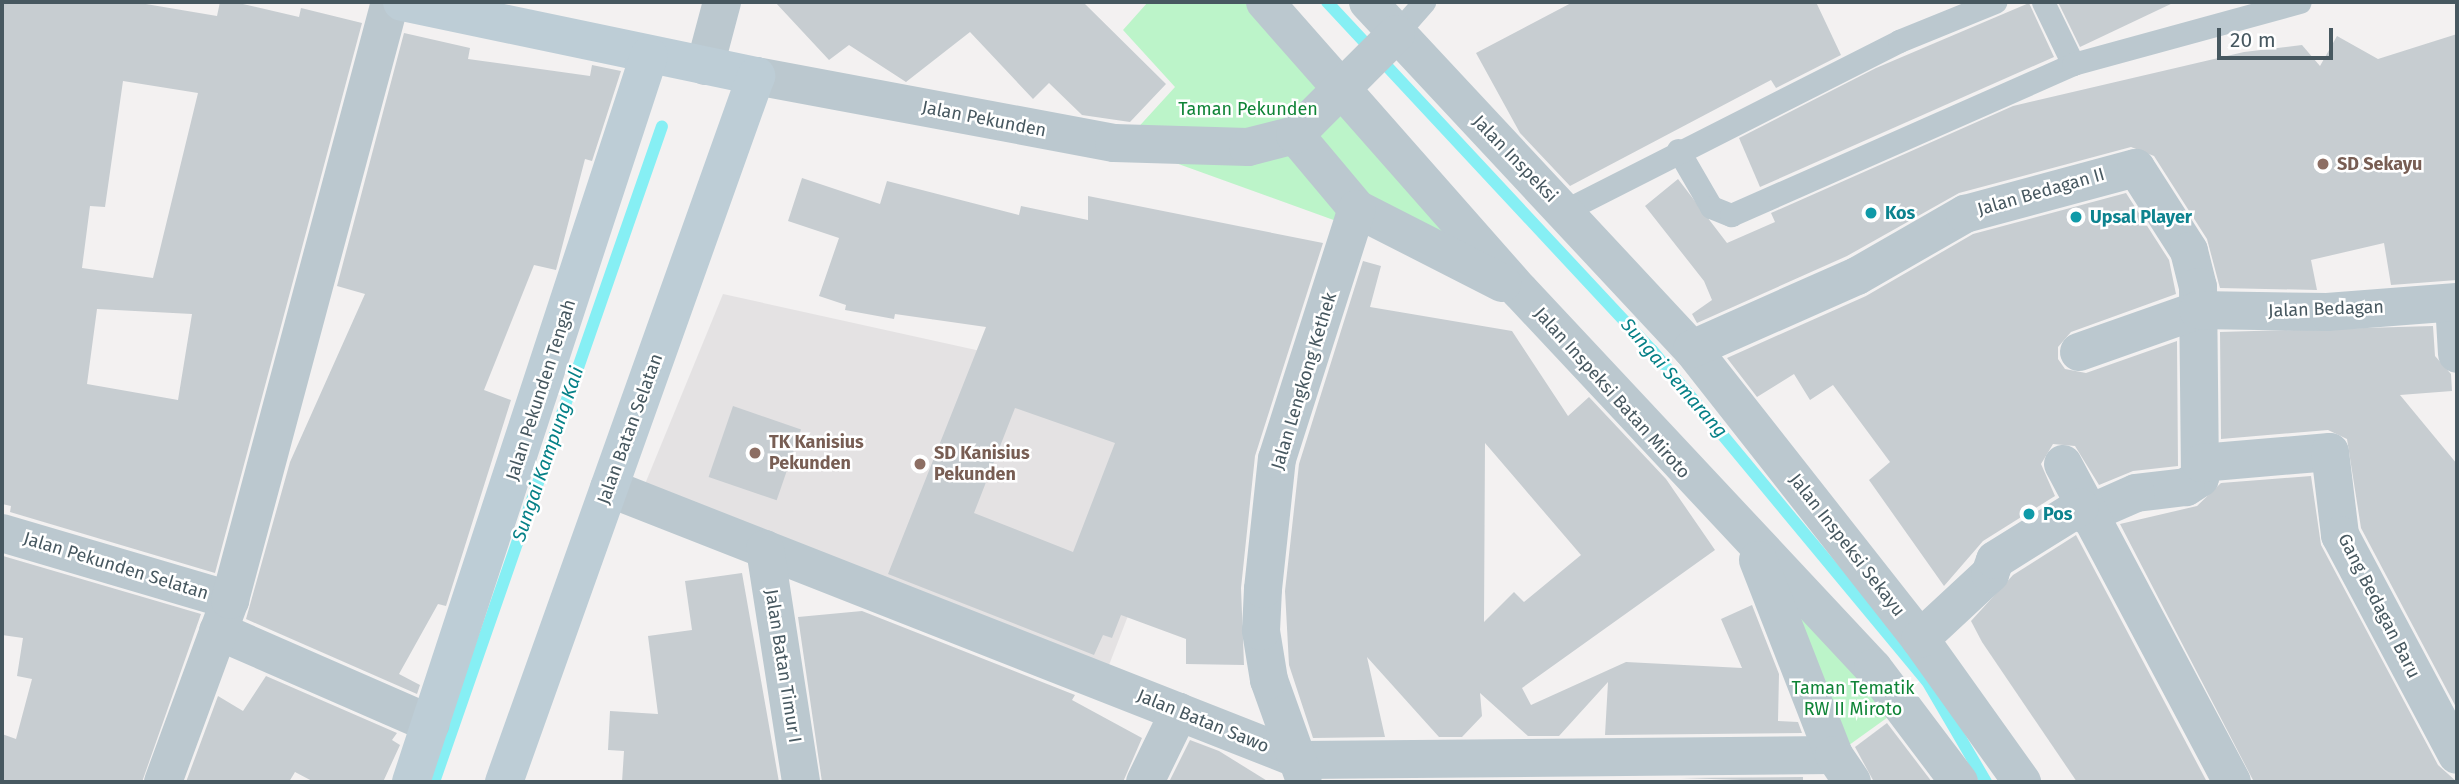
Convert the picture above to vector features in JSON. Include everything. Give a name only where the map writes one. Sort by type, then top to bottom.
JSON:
[{"type":"main road","name":"Jalan Pekunden","points":[[402,2],[649,56],[756,76]]},
{"type":"main road","name":"Jalan Pekunden Tengah","points":[[411,782],[649,56]]},
{"type":"main road","name":"Jalan Batan Selatan","points":[[504,782],[756,76]]},
{"type":"street","points":[[163,782],[224,616],[390,2]]},
{"type":"street","points":[[705,66],[722,2]]},
{"type":"street","name":"Jalan Inspeksi Batan Miroto","points":[[1265,2],[1351,82],[1520,291],[1752,545],[1873,668],[1959,782]]},
{"type":"street","name":"Jalan Inspeksi","points":[[1368,2],[1392,40],[1564,211],[1662,317]]},
{"type":"street","points":[[1392,40],[1295,135],[1356,209],[1520,291]]},
{"type":"street","name":"Jalan Pekunden","points":[[756,76],[1114,144],[1248,147],[1295,135]]},
{"type":"street","name":"Jalan Bedagan II","points":[[1692,349],[1857,276],[1965,214],[2129,168],[2154,187],[2189,251],[2198,310]]},
{"type":"street","name":"Jalan Lengkong Kethek","points":[[1303,771],[1269,680],[1261,631],[1264,589],[1277,459],[1356,209]]},
{"type":"street","name":"Jalan Bedagan","points":[[2198,310],[2327,312],[2456,303],[2457,354]]},
{"type":"street","points":[[1920,639],[1990,573],[1995,559],[2083,511],[2136,493],[2193,485],[2201,463],[2198,310],[2079,352]]},
{"type":"street","name":"Jalan Inspeksi Sekayu","points":[[1662,317],[1692,349],[1920,639],[2022,782]]},
{"type":"street","name":"Gang Bedagan Baru","points":[[2201,463],[2330,452],[2340,535],[2457,755]]},
{"type":"street","points":[[2063,464],[2083,511],[2232,782]]},
{"type":"street","name":"Jalan Batan Sawo","points":[[609,488],[1179,712],[1303,771],[1843,768]]},
{"type":"street","name":"Jalan Pekunden Selatan","points":[[2,534],[112,561],[224,616]]},
{"type":"street","points":[[1752,545],[1843,768]]},
{"type":"street","name":"Jalan Batan Timur I","points":[[765,549],[801,782]]},
{"type":"street","points":[[224,616],[431,724]]},
{"type":"street","points":[[1145,782],[1179,712]]},
{"type":"lane","points":[[1392,40],[1424,2]]},
{"type":"lane","points":[[1564,211],[1678,150],[1995,2]]},
{"type":"lane","points":[[2043,2],[2073,64]]},
{"type":"lane","points":[[1678,150],[1711,207],[1731,215],[2073,64],[2300,2]]},
{"type":"shaded area","name":"SD Kanisius Pekunden","points":[[723,294],[1035,363],[1194,445],[1109,665],[645,484]]},
{"type":"green space","name":"Taman Pekunden","points":[[1148,2],[1259,2],[1487,265],[1411,248],[1123,144],[1175,87],[1123,30]]},
{"type":"green space","name":"Taman Tematik RW II Miroto","points":[[1763,556],[1902,707],[1838,753]]},
{"type":"building","points":[[2,2],[134,2],[217,16],[220,2],[234,2],[299,17],[301,8],[362,23],[215,573],[10,512],[11,506],[2,504]],"holes":[[[123,81],[198,93],[153,278],[82,268],[90,206],[105,207]],[[97,309],[192,314],[178,400],[87,384]]]},
{"type":"building","points":[[775,2],[1083,2],[1166,84],[1130,122],[1082,115],[1049,83],[1033,99],[970,32],[906,82],[849,45],[829,60]]},
{"type":"building","points":[[1573,2],[1816,2],[1841,55],[1776,88],[1771,80],[1570,186],[1520,133],[1476,53]]},
{"type":"building","points":[[2058,2],[2175,2],[2080,47]]},
{"type":"building","points":[[2029,3],[2054,57],[1760,187],[1739,138],[1876,68]]},
{"type":"building","points":[[404,33],[470,48],[468,59],[590,76],[592,65],[621,71],[592,161],[585,159],[556,270],[534,265],[484,390],[511,400],[446,606],[438,604],[399,674],[420,685],[417,694],[246,619],[290,462],[365,294],[337,286]]},
{"type":"building","points":[[2457,34],[2457,280],[2391,285],[2384,243],[2311,260],[2317,290],[2220,288],[2207,239],[2154,156],[2131,147],[1959,193],[1847,256],[1697,323],[1692,314],[1712,300],[1704,281],[1645,206],[1678,179],[1727,243],[1775,222],[1771,213],[2013,106],[2244,52],[2302,45],[2320,66],[2337,36],[2378,59]]},
{"type":"building","points":[[802,178],[880,204],[887,181],[1019,215],[1021,206],[1088,220],[1088,196],[1323,243],[1255,456],[1241,588],[1244,665],[1186,664],[1186,639],[1121,615],[1112,638],[1103,635],[1094,655],[888,574],[986,327],[895,314],[894,319],[845,310],[846,305],[819,296],[839,238],[788,221]],"holes":[[[1015,408],[1115,443],[1073,552],[974,513]]]},
{"type":"building","points":[[2126,193],[2169,260],[2176,294],[2071,332],[2058,347],[2058,359],[2065,369],[2086,373],[2177,341],[2178,466],[2133,471],[2099,485],[2075,446],[2053,444],[2041,464],[2055,496],[1983,541],[1944,586],[1869,480],[1890,462],[1833,385],[1810,400],[1794,374],[1757,397],[1727,358],[1866,296],[1973,234]]},
{"type":"building","points":[[1363,261],[1381,266],[1370,307],[1512,331],[1568,416],[1589,397],[1666,479],[1715,550],[1522,688],[1531,705],[1626,662],[1742,668],[1721,619],[1752,605],[1779,674],[1778,721],[1798,722],[1802,733],[1605,735],[1608,682],[1559,736],[1528,736],[1480,693],[1482,716],[1462,737],[1439,737],[1367,657],[1385,737],[1313,738],[1289,665],[1285,591],[1299,464]],"holes":[[[1485,443],[1581,555],[1524,602],[1514,592],[1484,622]]]},
{"type":"building","points":[[2433,326],[2435,356],[2451,374],[2452,391],[2400,395],[2457,464],[2457,709],[2361,528],[2347,439],[2328,430],[2221,439],[2220,332]]},
{"type":"building","name":"TK Kanisius Pekunden","points":[[733,406],[801,429],[777,500],[709,477]]},
{"type":"building","points":[[2311,476],[2321,545],[2438,765],[2457,782],[2254,782],[2120,524],[2197,506],[2221,483]]},
{"type":"building","points":[[2076,535],[2207,782],[2077,782],[1982,642],[1971,621],[2013,575]]},
{"type":"building","points":[[3,556],[201,614],[142,782],[2,782],[2,734],[16,739],[32,679],[17,676],[23,638],[2,635]]},
{"type":"building","points":[[742,573],[779,782],[622,782],[624,751],[608,750],[610,711],[658,714],[648,636],[692,630],[685,581]]},
{"type":"building","points":[[862,611],[1075,695],[1072,700],[1142,738],[1123,782],[822,782],[798,617]]},
{"type":"building","points":[[266,676],[397,733],[392,740],[400,745],[383,782],[314,782],[295,772],[289,782],[186,782],[218,696],[243,711]]},
{"type":"building","points":[[1887,723],[1932,782],[1874,782],[1855,747]]},
{"type":"building","points":[[1190,740],[1219,751],[1269,782],[1169,782]]},
{"type":"building","points":[[1803,777],[1803,782],[1681,778]]},
{"type":"waterway","name":"Sungai Semarang","points":[[1327,2],[1652,350],[1927,681],[1986,782]]},
{"type":"waterway","name":"Sungai Kampung Kali","points":[[434,782],[662,126]]},
{"type":"place","name":"SD Sekayu","points":[[2323,164]]},
{"type":"place","name":"Kos","points":[[1871,213]]},
{"type":"place","name":"Upsal Player","points":[[2076,217]]},
{"type":"place","name":"TK Kanisius Pekunden","points":[[755,453]]},
{"type":"place","name":"SD Kanisius Pekunden","points":[[920,464]]},
{"type":"place","name":"Pos","points":[[2029,514]]}]
